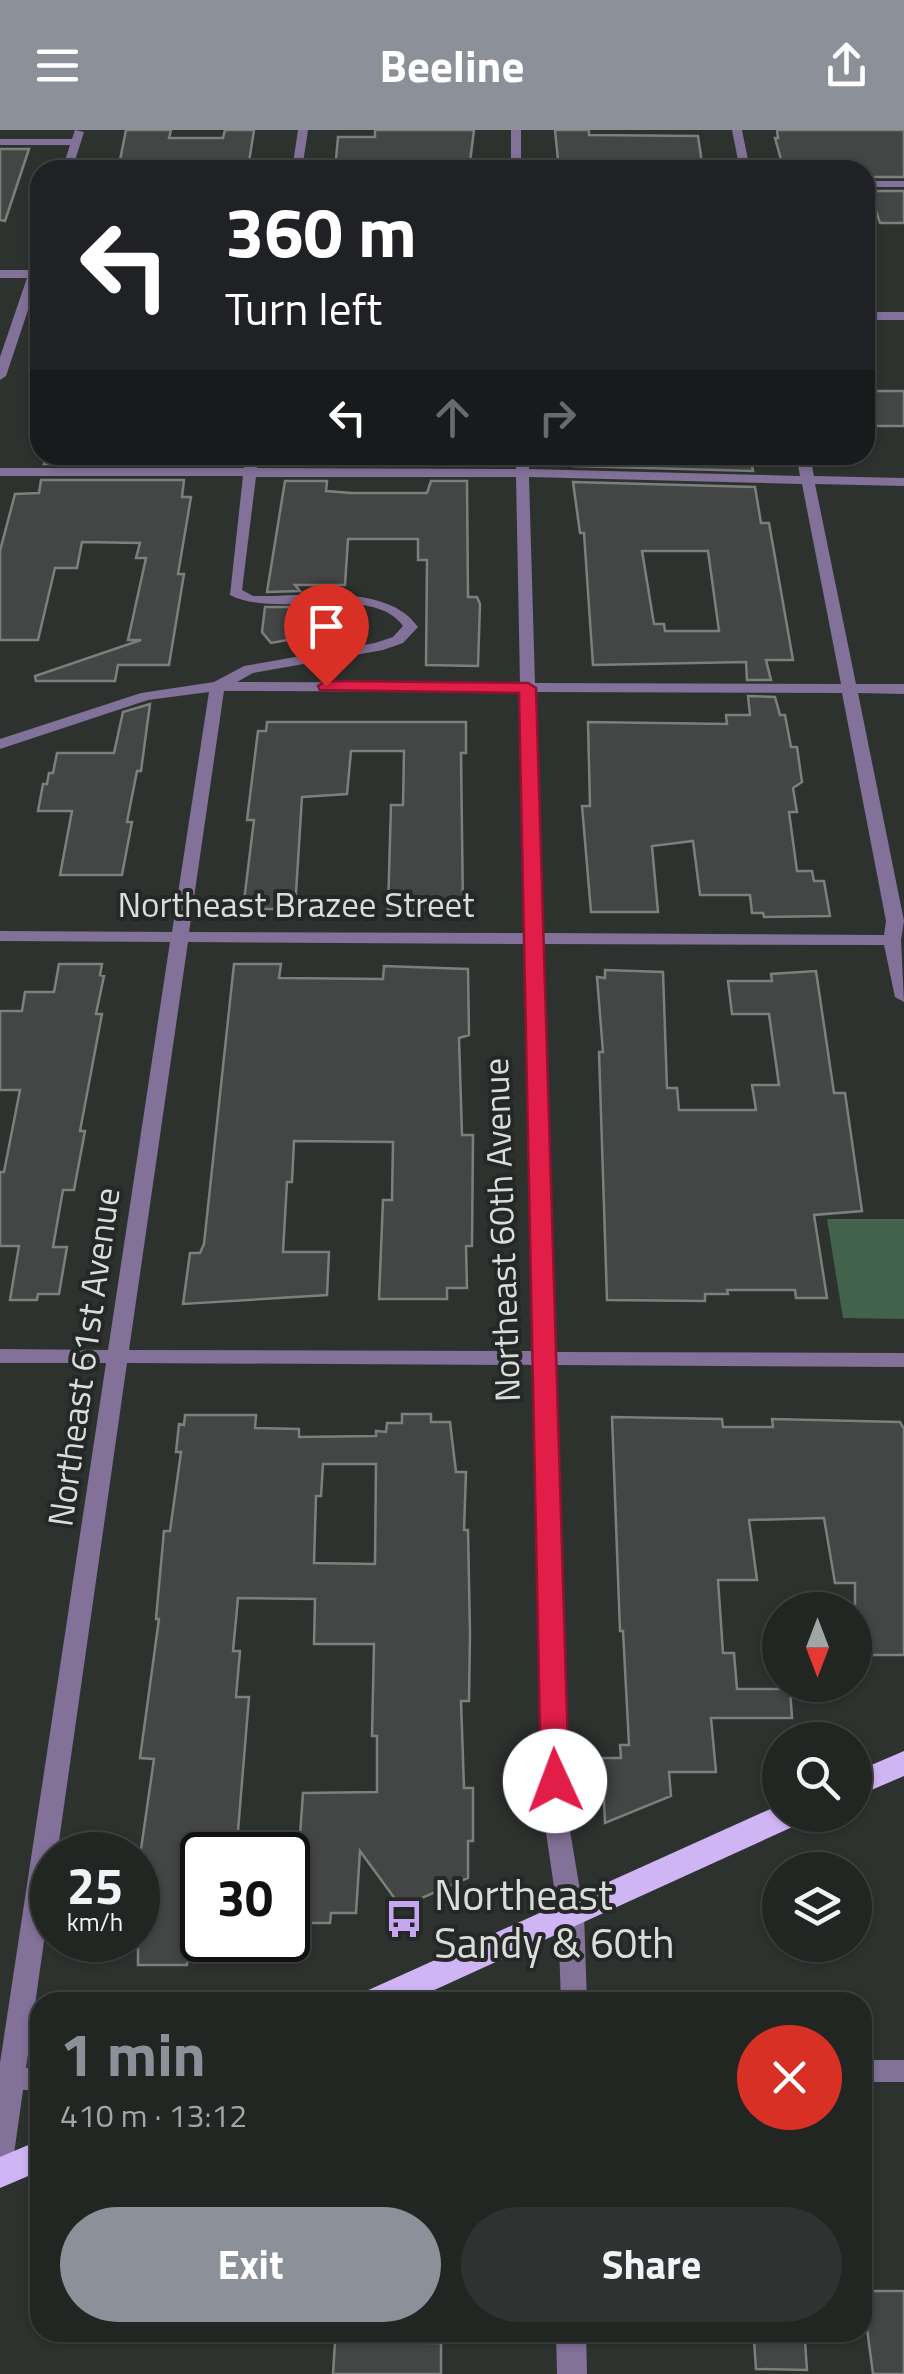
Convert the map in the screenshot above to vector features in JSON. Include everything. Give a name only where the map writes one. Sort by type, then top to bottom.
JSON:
[{"type":"main road","points":[[872,1777],[904,1763]]},
{"type":"main road","points":[[398,1992],[762,1827]]},
{"type":"main road","points":[[0,2172],[30,2159]]},
{"type":"street","points":[[298,160],[302,130]]},
{"type":"street","points":[[516,130],[516,160]]},
{"type":"street","points":[[737,130],[743,160]]},
{"type":"street","points":[[0,142],[77,136],[70,160]]},
{"type":"street","points":[[875,184],[904,184]]},
{"type":"street","points":[[0,274],[30,274]]},
{"type":"street","points":[[0,376],[30,286]]},
{"type":"street","points":[[21,312],[30,312]]},
{"type":"street","points":[[875,316],[904,316]]},
{"type":"street","points":[[217,686],[249,669],[398,640],[408,634],[410,620],[402,611],[379,604],[250,600],[236,592],[250,465]]},
{"type":"street","points":[[0,472],[249,472],[489,465]]},
{"type":"street","name":"Northeast 60th Avenue","points":[[523,465],[556,1820],[571,1914],[574,1992]]},
{"type":"street","points":[[539,465],[809,482],[904,482]]},
{"type":"street","points":[[805,465],[895,921],[892,940],[904,997]]},
{"type":"street","points":[[326,686],[330,654]]},
{"type":"street","points":[[0,744],[146,696],[217,686],[904,689]]},
{"type":"street","name":"Northeast 61st Avenue","points":[[0,2154],[5,2079],[120,1356],[217,686]]},
{"type":"street","name":"Northeast Brazee Street","points":[[0,936],[892,940]]},
{"type":"street","points":[[0,1356],[904,1360]]},
{"type":"street","points":[[872,2071],[904,2071]]},
{"type":"street","points":[[571,2342],[572,2374]]},
{"type":"green space","points":[[827,1219],[904,1219],[904,1319],[843,1318]]},
{"type":"building","points":[[126,130],[171,130],[169,138],[223,138],[225,130],[254,130],[249,160],[120,160]]},
{"type":"building","points":[[375,130],[474,130],[470,160],[336,160],[338,137],[375,137]]},
{"type":"building","points":[[555,130],[589,130],[589,135],[698,136],[702,160],[558,160]]},
{"type":"building","points":[[777,130],[904,130],[904,177],[875,177],[875,160],[781,160]]},
{"type":"building","points":[[0,149],[29,149],[5,221],[0,220]]},
{"type":"building","points":[[875,191],[904,191],[904,223],[880,223]]},
{"type":"building","points":[[875,391],[904,391],[904,426],[875,426]]},
{"type":"building","points":[[752,465],[753,471],[573,466]]},
{"type":"building","points":[[41,480],[184,480],[182,497],[191,497],[178,574],[184,574],[169,665],[118,665],[115,681],[36,681],[35,676],[141,640],[128,640],[146,558],[136,558],[140,543],[82,542],[77,568],[55,568],[38,640],[0,640],[0,551],[15,494],[39,493]]},
{"type":"building","points":[[285,481],[327,481],[326,491],[427,493],[431,481],[467,481],[468,597],[477,597],[480,604],[478,666],[426,665],[427,560],[418,560],[418,539],[348,539],[345,585],[295,585],[300,591],[267,592]]},
{"type":"building","points":[[573,482],[755,487],[761,523],[769,523],[793,660],[766,660],[771,680],[747,680],[746,662],[593,665],[584,533],[580,533]],"holes":[[[642,551],[708,551],[719,631],[665,631],[664,624],[654,624]]]},
{"type":"building","points":[[265,607],[313,607],[333,632],[271,643],[262,632]]},
{"type":"building","points":[[748,696],[775,697],[780,715],[785,715],[791,747],[797,747],[802,782],[793,788],[797,812],[789,812],[797,871],[812,871],[814,881],[824,881],[830,916],[764,917],[763,913],[752,913],[750,895],[700,895],[693,841],[652,846],[658,912],[591,912],[582,806],[590,806],[588,722],[727,724],[726,715],[750,715]]},
{"type":"building","points":[[150,704],[141,771],[137,771],[127,822],[132,822],[122,875],[60,875],[72,811],[38,811],[43,784],[53,773],[57,753],[114,753],[123,712]]},
{"type":"building","points":[[267,722],[466,722],[466,753],[461,753],[463,911],[388,909],[391,805],[403,805],[404,751],[351,751],[347,794],[302,797],[295,909],[249,909],[250,901],[244,901],[254,820],[247,820],[258,731],[266,731]]},
{"type":"building","points":[[59,964],[102,964],[100,975],[104,976],[96,1014],[102,1014],[80,1131],[85,1131],[74,1190],[63,1190],[53,1247],[67,1247],[59,1294],[38,1294],[37,1300],[10,1300],[19,1246],[0,1246],[0,1172],[4,1172],[20,1090],[0,1090],[0,1011],[22,1011],[25,992],[54,992]]},
{"type":"building","points":[[234,964],[281,964],[279,978],[383,979],[384,966],[468,969],[469,1035],[459,1038],[462,1135],[473,1135],[472,1246],[466,1246],[467,1288],[447,1288],[447,1299],[379,1299],[383,1200],[392,1200],[393,1142],[294,1141],[283,1252],[329,1252],[327,1295],[183,1304],[190,1253],[200,1253],[204,1244]]},
{"type":"building","points":[[605,970],[663,972],[667,1088],[677,1088],[679,1110],[756,1110],[752,1085],[779,1085],[769,1014],[732,1014],[728,981],[772,981],[771,974],[816,971],[834,1093],[845,1093],[862,1211],[814,1215],[827,1298],[796,1298],[795,1290],[727,1290],[728,1294],[705,1294],[705,1301],[607,1300],[599,1052],[603,1052],[597,977],[605,978]]},
{"type":"building","points":[[402,1414],[431,1414],[431,1422],[450,1422],[456,1472],[466,1472],[469,1701],[461,1701],[464,1788],[473,1788],[468,1878],[401,1907],[360,1851],[356,1913],[331,1913],[330,1923],[310,1923],[310,1832],[300,1832],[303,1793],[377,1792],[377,1736],[372,1736],[374,1644],[314,1644],[315,1599],[238,1598],[233,1651],[240,1651],[236,1697],[249,1697],[238,1832],[180,1832],[180,1962],[187,1965],[138,1965],[160,1962],[160,1832],[143,1832],[154,1759],[140,1758],[159,1619],[164,1531],[170,1531],[181,1452],[176,1452],[179,1424],[184,1425],[185,1415],[256,1415],[255,1428],[299,1429],[299,1437],[376,1436],[376,1431],[386,1432],[387,1423],[402,1423]],"holes":[[[323,1464],[376,1464],[375,1564],[314,1563],[316,1496],[321,1496]]]},
{"type":"building","points":[[612,1417],[722,1419],[723,1427],[773,1427],[772,1419],[900,1422],[904,1429],[904,1655],[872,1655],[872,1592],[855,1592],[855,1583],[835,1583],[824,1518],[749,1520],[757,1580],[718,1580],[723,1653],[734,1653],[737,1689],[762,1689],[762,1702],[791,1702],[792,1718],[711,1718],[716,1772],[669,1772],[671,1796],[605,1823],[602,1758],[621,1758],[620,1745],[629,1745],[620,1631]]},
{"type":"building","points":[[872,2291],[904,2291],[904,2374],[873,2374],[869,2342],[872,2342]]},
{"type":"building","points":[[335,2342],[441,2343],[441,2374],[333,2374]]},
{"type":"building","points":[[754,2342],[805,2342],[807,2370],[756,2369]]},
{"type":"place","name":"Northeast Sandy & 60th","points":[[404,1919]]},
{"type":"route","points":[[326,686],[528,688],[555,1781]]}]
